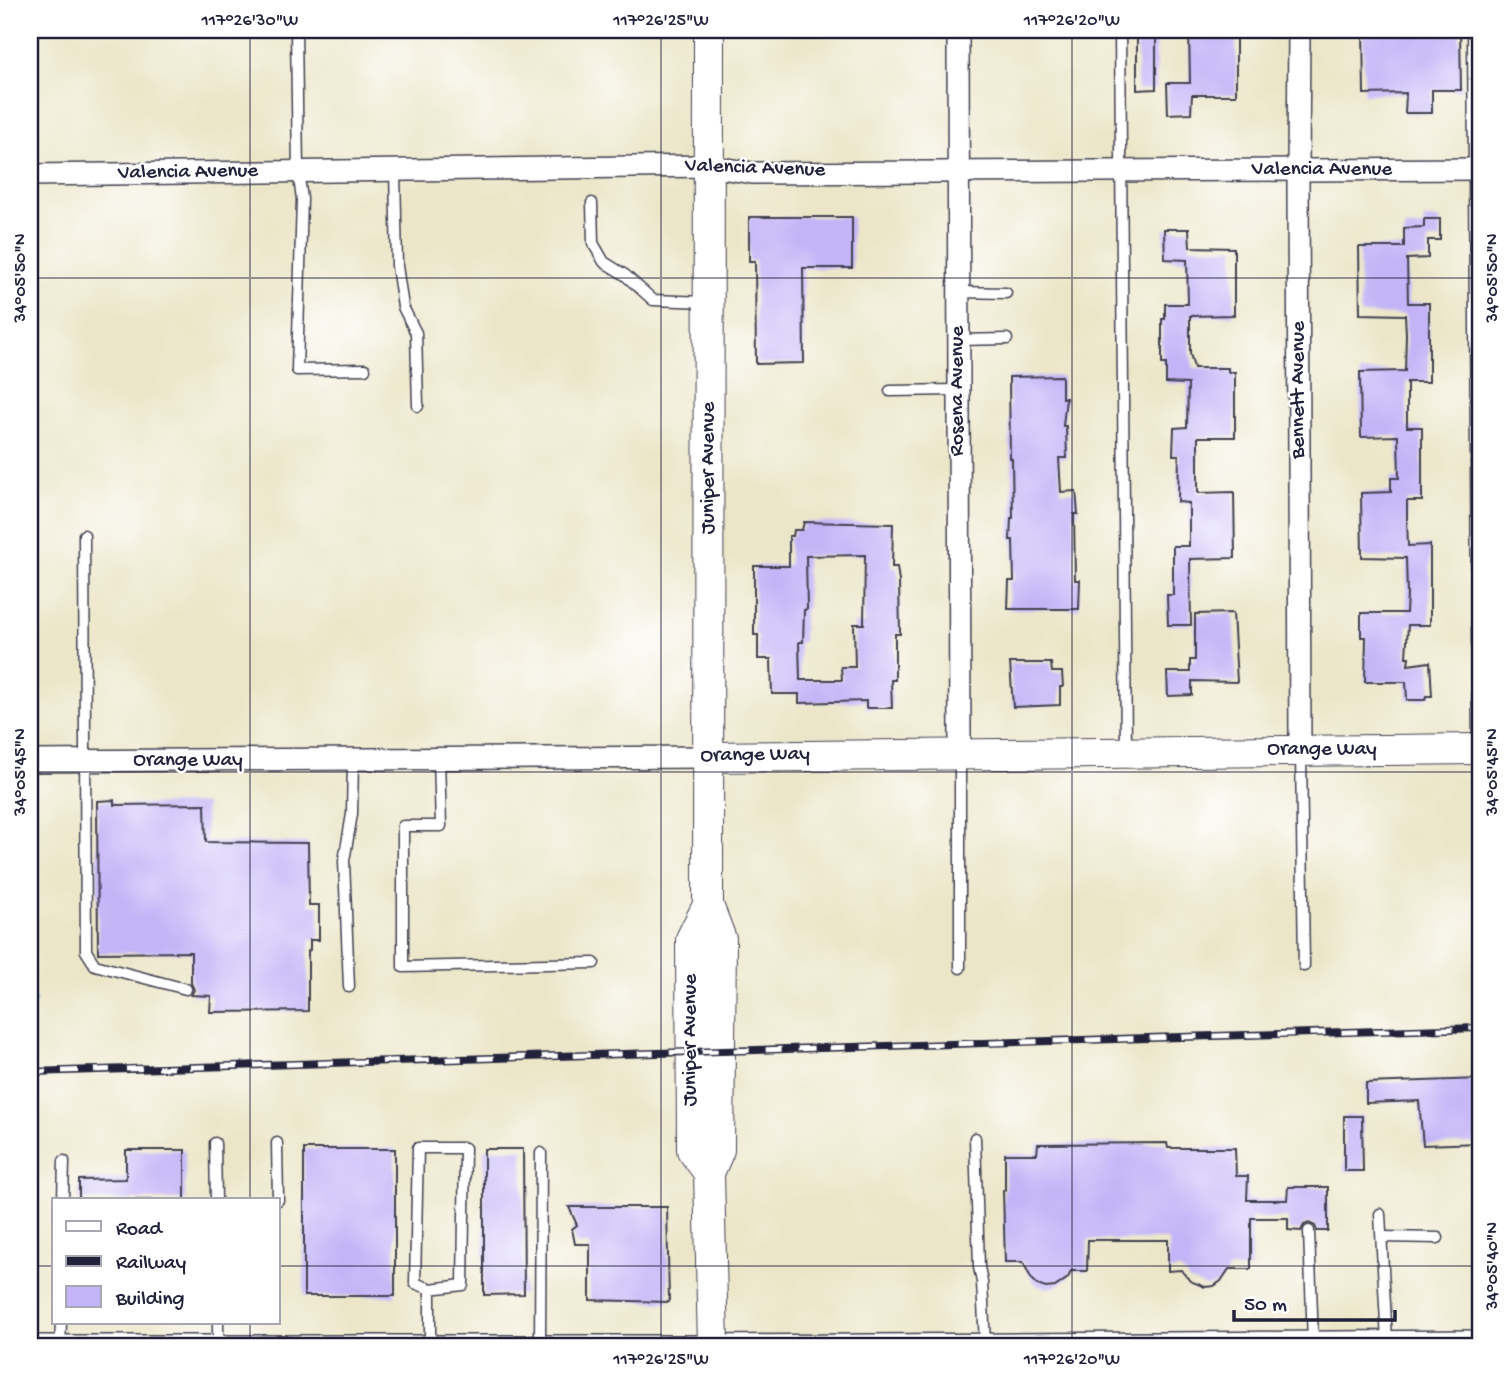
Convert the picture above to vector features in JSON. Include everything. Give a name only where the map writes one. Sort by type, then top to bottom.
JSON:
[{"type":"street","name":"Juniper Avenue","points":[[709,30],[708,905],[720,939],[719,1150],[709,1173],[713,1347]]},
{"type":"street","name":"Rosena Avenue","points":[[958,30],[960,753]]},
{"type":"street","name":"Bennett Avenue","points":[[1299,30],[1300,751]]},
{"type":"street","name":"Valencia Avenue","points":[[30,175],[709,166],[752,173],[1478,169]]},
{"type":"street","name":"Orange Way","points":[[30,761],[1479,749]]},
{"type":"street","points":[[30,1346],[713,1347],[1480,1341]]},
{"type":"lane","points":[[296,30],[298,171],[302,199],[297,370],[365,369]]},
{"type":"lane","points":[[1120,30],[1126,752]]},
{"type":"lane","points":[[1473,30],[1478,169],[1479,749]]},
{"type":"lane","points":[[395,170],[397,265],[403,307],[416,333],[418,406]]},
{"type":"lane","points":[[592,203],[593,243],[604,262],[625,275],[653,300],[709,303]]},
{"type":"lane","points":[[958,292],[1006,293]]},
{"type":"lane","points":[[958,340],[1007,340]]},
{"type":"lane","points":[[890,391],[958,390]]},
{"type":"lane","points":[[84,536],[86,951],[95,965],[186,989]]},
{"type":"lane","points":[[1300,751],[1304,966]]},
{"type":"lane","points":[[960,753],[960,968]]},
{"type":"lane","points":[[439,759],[441,826],[403,826],[403,967],[594,963]]},
{"type":"lane","points":[[349,987],[344,861],[352,814],[353,760]]},
{"type":"lane","points":[[975,1138],[979,1267],[985,1344]]},
{"type":"lane","points":[[215,1143],[216,1198]]},
{"type":"lane","points":[[277,1143],[278,1198]]},
{"type":"lane","points":[[418,1148],[465,1148],[463,1285],[430,1289],[415,1283],[418,1148]]},
{"type":"lane","points":[[540,1346],[541,1153]]},
{"type":"lane","points":[[63,1198],[64,1161]]},
{"type":"lane","points":[[1380,1214],[1388,1341]]},
{"type":"lane","points":[[1309,1231],[1313,1342]]},
{"type":"lane","points":[[1382,1237],[1438,1238]]},
{"type":"lane","points":[[430,1289],[430,1346]]},
{"type":"lane","points":[[60,1346],[61,1324]]},
{"type":"lane","points":[[218,1324],[218,1346]]},
{"type":"building","points":[[1137,30],[1156,30],[1156,89],[1137,90]]},
{"type":"building","points":[[1189,30],[1236,30],[1236,95],[1192,95],[1191,113],[1168,114],[1167,83],[1190,83]]},
{"type":"building","points":[[1363,30],[1460,30],[1461,90],[1432,90],[1432,113],[1405,113],[1406,93],[1364,94]]},
{"type":"building","points":[[749,217],[852,217],[852,268],[803,268],[804,363],[756,364],[755,261],[749,261]]},
{"type":"building","points":[[1424,219],[1440,219],[1440,240],[1428,240],[1428,258],[1407,259],[1408,303],[1429,303],[1429,382],[1407,382],[1407,427],[1422,427],[1422,501],[1407,501],[1407,519],[1408,546],[1430,545],[1430,625],[1408,625],[1406,657],[1409,657],[1408,665],[1430,662],[1432,696],[1426,696],[1425,700],[1407,700],[1406,682],[1365,682],[1366,637],[1361,637],[1361,613],[1406,613],[1407,594],[1406,558],[1362,557],[1361,493],[1391,492],[1391,478],[1399,478],[1398,436],[1361,437],[1360,372],[1405,371],[1406,334],[1405,315],[1360,314],[1359,247],[1404,247],[1404,228],[1424,227]]},
{"type":"building","points":[[1164,229],[1189,229],[1190,247],[1234,248],[1234,315],[1190,316],[1190,353],[1194,368],[1228,368],[1228,372],[1235,372],[1235,437],[1198,437],[1198,493],[1234,492],[1235,558],[1190,559],[1191,625],[1168,625],[1167,595],[1173,595],[1173,546],[1189,546],[1189,503],[1178,502],[1179,455],[1173,455],[1174,428],[1187,427],[1188,384],[1166,383],[1166,364],[1162,364],[1162,319],[1165,319],[1165,304],[1188,304],[1187,260],[1165,259]]},
{"type":"building","points":[[1062,376],[1062,398],[1066,398],[1063,426],[1066,426],[1067,458],[1059,458],[1061,492],[1076,491],[1078,514],[1074,514],[1075,580],[1080,580],[1079,609],[1008,609],[1009,581],[1014,581],[1013,540],[1010,540],[1013,518],[1009,377]]},
{"type":"building","points":[[804,522],[893,524],[892,567],[897,567],[899,581],[900,634],[895,634],[895,680],[891,680],[892,708],[866,708],[866,701],[799,703],[799,694],[772,694],[771,659],[758,659],[758,635],[754,635],[754,566],[789,566],[789,536],[793,536],[794,530],[802,530]],"holes":[[[865,555],[864,624],[854,624],[855,667],[841,667],[842,680],[800,680],[799,642],[803,642],[804,610],[807,609],[806,556]]]},
{"type":"building","points":[[1233,613],[1237,682],[1192,681],[1192,695],[1168,696],[1167,672],[1190,672],[1190,660],[1195,660],[1195,614]]},
{"type":"building","points":[[1010,663],[1051,663],[1052,672],[1062,672],[1060,705],[1013,707]]},
{"type":"building","points":[[114,800],[114,805],[205,804],[206,842],[308,843],[309,905],[319,905],[319,940],[310,940],[308,951],[308,1011],[210,1012],[211,996],[191,995],[194,990],[191,983],[191,952],[98,953],[97,801]]},
{"type":"building","points":[[1480,1079],[1480,1143],[1423,1145],[1419,1101],[1366,1103],[1366,1083]]},
{"type":"building","points":[[1344,1116],[1362,1116],[1363,1171],[1344,1171]]},
{"type":"building","points":[[1167,1143],[1168,1148],[1235,1148],[1236,1176],[1248,1176],[1247,1200],[1287,1200],[1288,1187],[1328,1187],[1328,1231],[1317,1231],[1315,1226],[1309,1223],[1304,1225],[1301,1231],[1288,1230],[1288,1218],[1251,1218],[1251,1269],[1229,1269],[1221,1281],[1214,1286],[1205,1287],[1190,1281],[1181,1270],[1168,1271],[1168,1240],[1088,1240],[1087,1271],[1071,1271],[1068,1278],[1055,1287],[1037,1285],[1023,1262],[1005,1262],[1005,1154],[1037,1154],[1038,1144]]},
{"type":"building","points":[[304,1149],[395,1149],[395,1296],[304,1296]]},
{"type":"building","points":[[484,1149],[523,1149],[524,1294],[484,1295]]},
{"type":"building","points":[[126,1150],[185,1150],[185,1198],[79,1198],[79,1180],[126,1179]]},
{"type":"building","points":[[569,1207],[667,1207],[669,1302],[590,1300],[590,1244],[575,1244],[572,1229],[577,1225]]},
{"type":"railway","points":[[30,1072],[1480,1028]]}]
